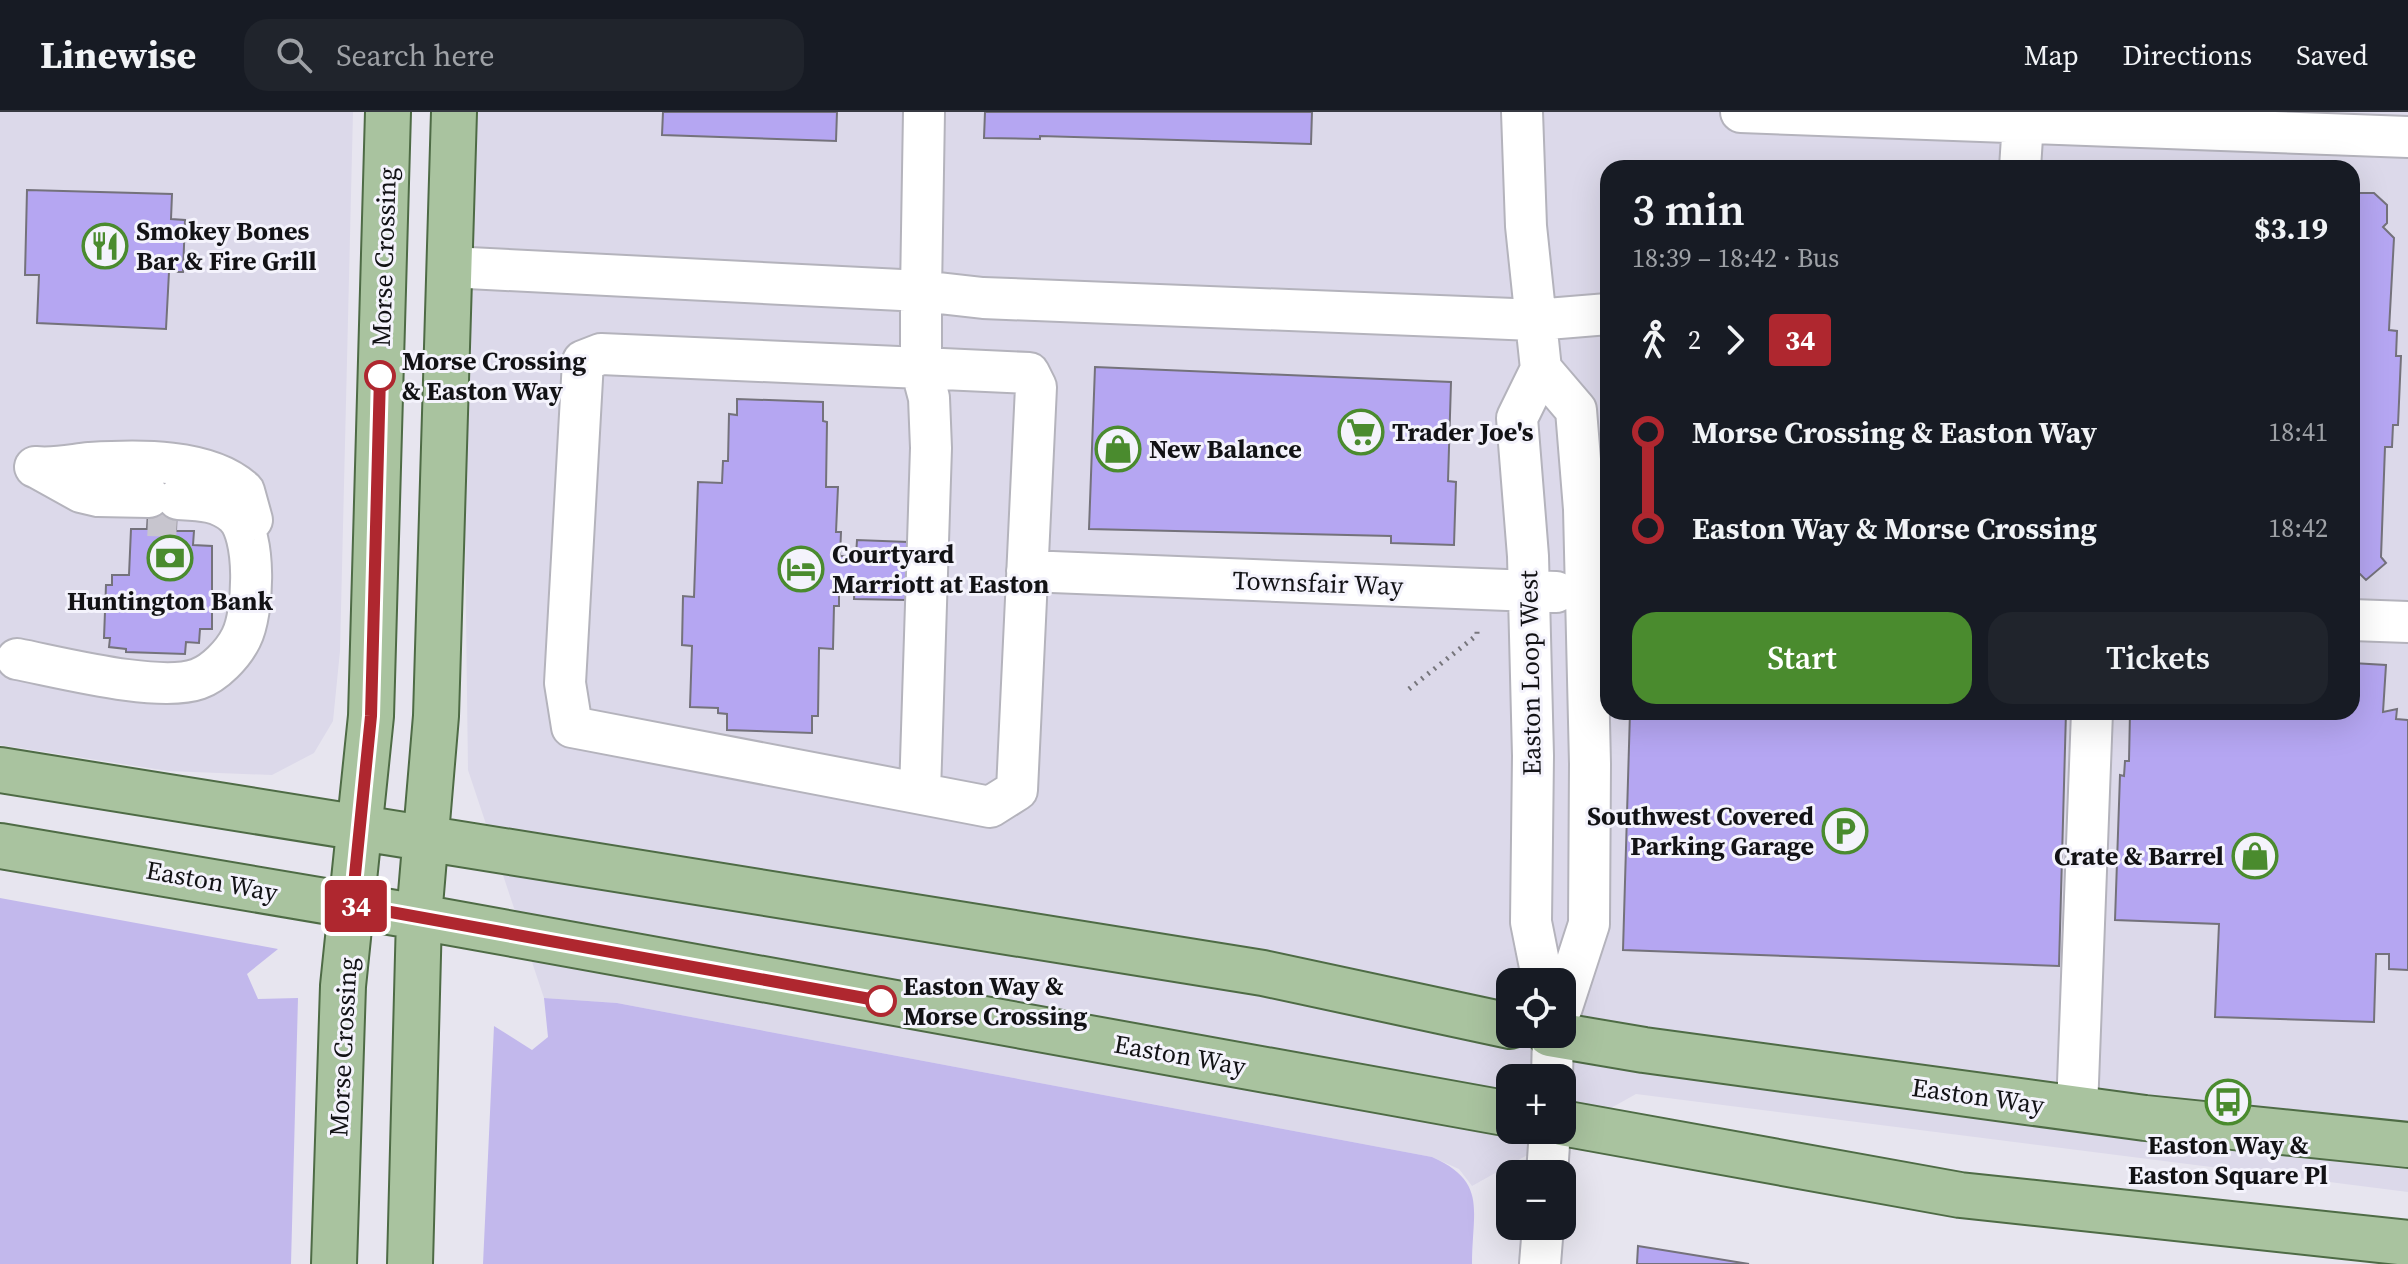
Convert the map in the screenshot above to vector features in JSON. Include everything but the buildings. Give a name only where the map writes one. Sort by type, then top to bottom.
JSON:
[{"type":"main road","name":"Morse Crossing","points":[[334,1264],[343,986],[371,716],[388,112]]},
{"type":"main road","points":[[410,1264],[419,917],[436,716],[454,112]]},
{"type":"main road","points":[[0,770],[1263,973],[1496,1023]]},
{"type":"main road","name":"Easton Way","points":[[0,846],[352,905],[1496,1111]]},
{"type":"main road","name":"Easton Way","points":[[1576,1038],[2077,1109],[2408,1145]]},
{"type":"main road","points":[[1576,1126],[1960,1195],[2408,1243]]},
{"type":"street","points":[[920,792],[931,448],[929,398],[921,368],[924,112]]},
{"type":"street","points":[[1522,112],[1526,226],[1541,369],[1576,410],[1584,509],[1597,593],[1590,764],[1589,924],[1575,968]]},
{"type":"street","points":[[1741,112],[2023,122],[2199,120],[2408,137]]},
{"type":"street","points":[[2021,160],[2023,122]]},
{"type":"street","points":[[449,267],[921,291],[983,298],[1535,320],[1600,315]]},
{"type":"street","points":[[601,354],[1029,373],[1036,387],[1027,571],[1017,790],[990,807],[572,727],[565,683],[583,361],[601,354]]},
{"type":"street","name":"Easton Loop West","points":[[1540,968],[1531,922],[1533,756],[1529,591],[1517,418],[1541,369]]},
{"type":"street","points":[[17,659],[159,683],[197,680],[213,670],[243,635],[249,607],[253,514],[244,491],[208,470],[100,463],[38,469],[86,507],[103,514],[163,507],[217,525],[250,554]]},
{"type":"street","name":"Townsfair Way","points":[[1027,571],[1597,593]]},
{"type":"street","points":[[2360,620],[2408,622]]},
{"type":"street","points":[[2077,1109],[2092,720]]},
{"type":"street","points":[[1540,1264],[1542,1240]]},
{"type":"path","points":[[1409,689],[1477,635],[1480,589]]},
{"type":"shaded area","points":[[0,112],[353,112],[340,651],[333,721],[314,753],[272,775],[168,771],[0,745]]},
{"type":"shaded area","points":[[471,112],[2408,112],[2408,1192],[1636,1094],[1576,1128],[1576,1064],[1496,1064],[1496,1144],[1547,1144],[1518,1160],[1496,1160],[1496,1173],[1472,1186],[1459,1169],[1432,1157],[617,1003],[544,998],[468,770],[462,301]]},
{"type":"shaded area","points":[[0,898],[278,949],[247,974],[258,999],[298,998],[291,1264],[0,1264]]},
{"type":"shaded area","points":[[544,998],[617,1003],[1432,1157],[1462,1177],[1469,1188],[1474,1213],[1472,1264],[483,1264],[494,1026],[532,1050],[548,1037]]},
{"type":"tunnel","points":[[148,516],[177,517]]},
{"type":"bus line","name":"34","points":[[380,376],[371,716],[352,905],[881,1001]]},
{"type":"place","name":"Smokey Bones Bar & Fire Grill","points":[[105,246]]},
{"type":"place","name":"Morse Crossing & Easton Way","points":[[380,376]]},
{"type":"place","name":"Trader Joe's","points":[[1361,432]]},
{"type":"place","name":"New Balance","points":[[1118,449]]},
{"type":"place","name":"Huntington Bank","points":[[170,558]]},
{"type":"place","name":"Courtyard Marriott at Easton","points":[[801,569]]},
{"type":"place","name":"Southwest Covered Parking Garage","points":[[1845,831]]},
{"type":"place","name":"Crate & Barrel","points":[[2255,856]]},
{"type":"place","name":"Easton Way & Morse Crossing","points":[[881,1001]]},
{"type":"place","name":"Easton Way & Easton Square Pl","points":[[2228,1102]]}]
